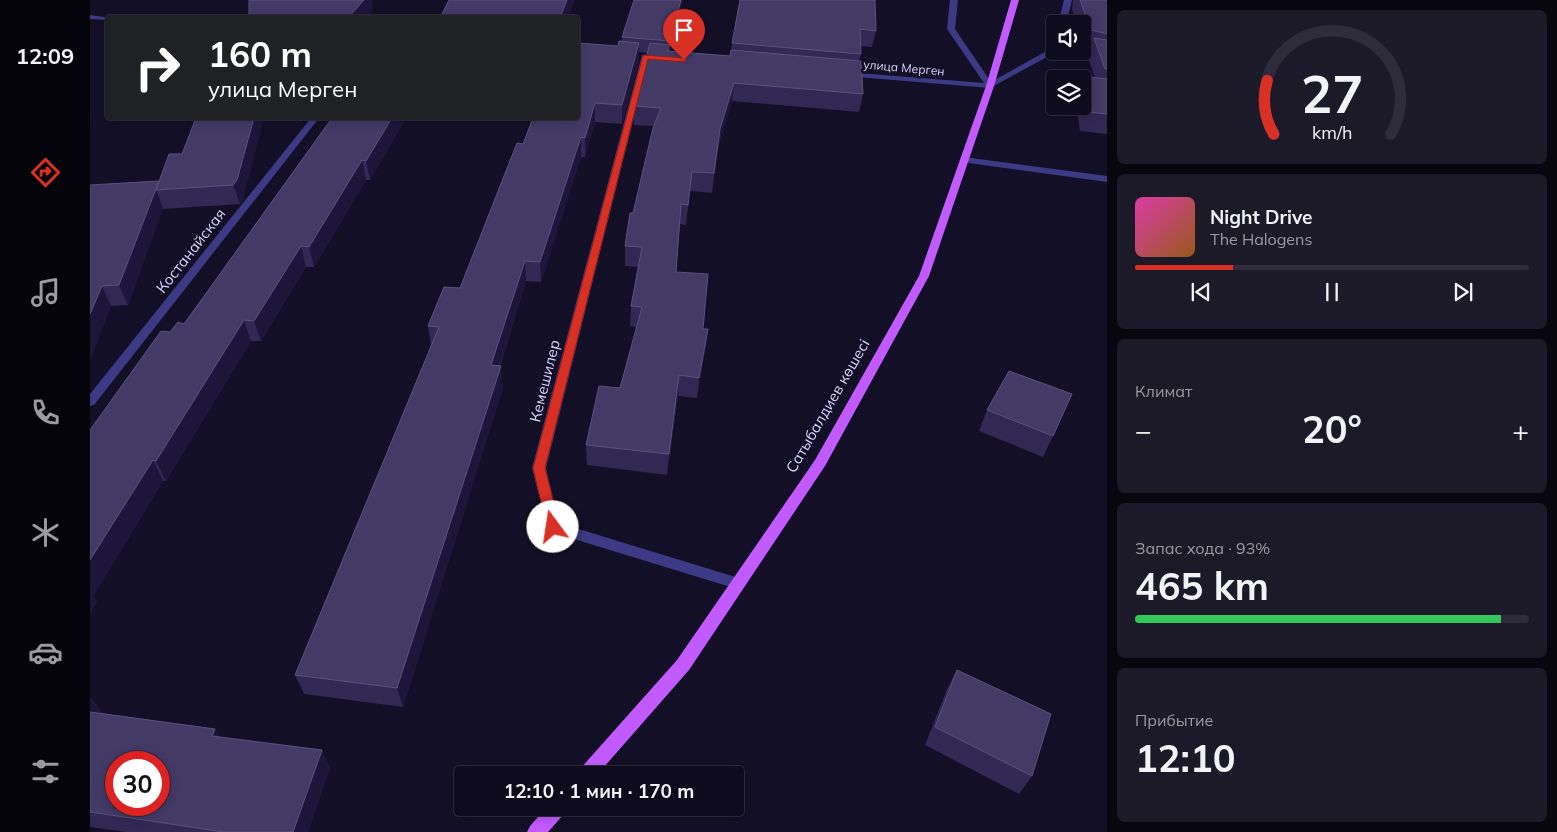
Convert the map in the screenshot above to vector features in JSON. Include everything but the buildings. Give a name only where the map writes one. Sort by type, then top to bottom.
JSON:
[{"type":"main road","name":"Сатыбалдиев көшесі","points":[[594,766],[683,665],[820,463],[924,276],[990,86],[1015,4]]},
{"type":"main road","points":[[536,832],[551,816]]},
{"type":"street","points":[[954,0],[951,29],[990,86],[1046,55]]},
{"type":"street","points":[[1064,15],[1068,0]]},
{"type":"street","points":[[90,16],[105,18]]},
{"type":"street","points":[[1091,52],[1107,54]]},
{"type":"street","name":"Кемешилер","points":[[645,57],[539,468],[553,527],[737,583]]},
{"type":"street","name":"улица Мерген","points":[[832,73],[990,86]]},
{"type":"street","name":"Костанайская","points":[[90,402],[313,120]]},
{"type":"street","points":[[964,160],[1107,179]]},
{"type":"route","points":[[553,527],[539,468],[645,57],[684,60]]}]
